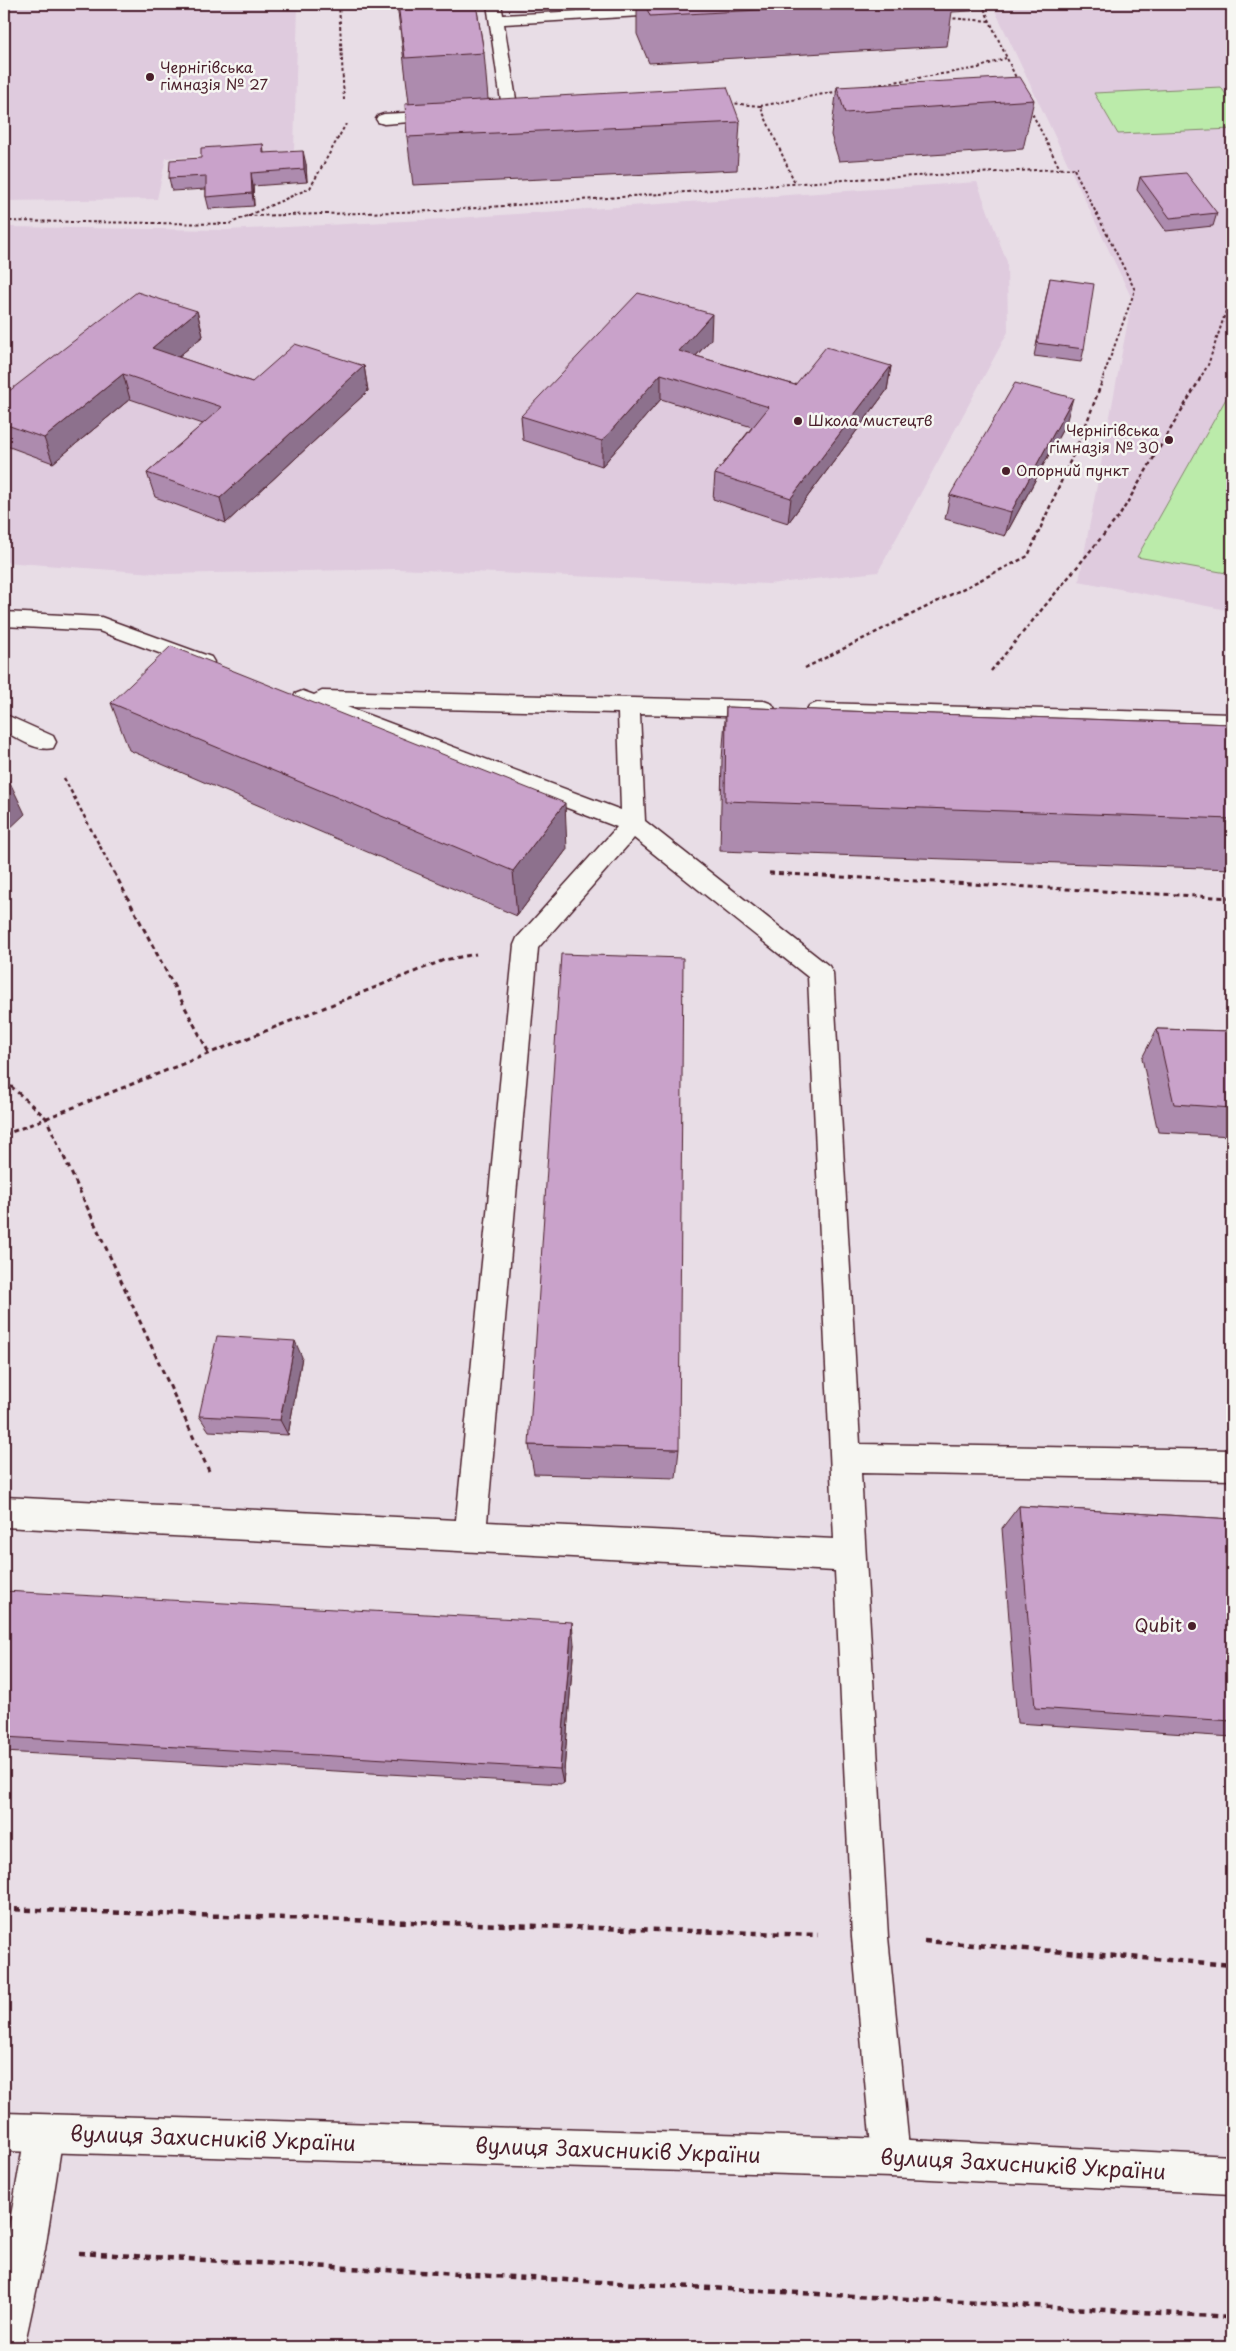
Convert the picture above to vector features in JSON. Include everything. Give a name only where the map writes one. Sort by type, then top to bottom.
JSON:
[{"type":"street","points":[[494,4],[510,112]]},
{"type":"street","points":[[497,20],[691,8]]},
{"type":"street","points":[[384,119],[530,111]]},
{"type":"street","points":[[4,620],[101,624],[219,668]]},
{"type":"street","points":[[891,2158],[870,1937],[848,1556],[820,973],[632,824],[292,695],[1232,722]]},
{"type":"street","points":[[470,1536],[526,945],[632,824],[629,705]]},
{"type":"street","points":[[4,722],[45,742]]},
{"type":"street","points":[[844,1458],[1232,1465]]},
{"type":"street","points":[[4,1512],[848,1556]]},
{"type":"street","name":"вулиця Захисників України","points":[[4,2132],[891,2158],[1232,2175]]},
{"type":"street","points":[[4,2347],[25,2250],[44,2134]]},
{"type":"path","points":[[339,4],[344,100]]},
{"type":"path","points":[[982,4],[1019,84]]},
{"type":"path","points":[[944,18],[990,21]]},
{"type":"path","points":[[862,87],[978,68],[1006,58]]},
{"type":"path","points":[[726,102],[760,106],[843,90]]},
{"type":"path","points":[[1027,101],[1060,169]]},
{"type":"path","points":[[760,106],[795,183]]},
{"type":"path","points":[[4,221],[229,224],[310,188],[346,125],[345,120]]},
{"type":"path","points":[[248,216],[437,211],[795,183],[1076,169],[1135,290],[1084,430],[1028,556],[726,708]]},
{"type":"path","points":[[955,714],[1120,515],[1208,366],[1232,293]]},
{"type":"path","points":[[45,742],[209,1053]]},
{"type":"path","points":[[689,869],[1232,898]]},
{"type":"path","points":[[4,1135],[444,960],[526,945]]},
{"type":"path","points":[[4,1080],[46,1118],[234,1524]]},
{"type":"path","points":[[4,1909],[870,1937],[1232,1965]]},
{"type":"path","points":[[25,2250],[1232,2317]]},
{"type":"shaded area","name":"Чернігівська гімназія № 27","points":[[4,4],[298,4],[294,151],[166,158],[157,199],[4,201]]},
{"type":"shaded area","name":"Чернігівська гімназія № 30","points":[[992,4],[1232,4],[1232,611],[1079,581],[1132,299]]},
{"type":"shaded area","points":[[977,182],[1007,262],[1008,332],[878,572],[769,584],[397,569],[167,574],[4,562],[4,227],[226,230],[443,219]]},
{"type":"green space","points":[[1221,87],[1232,104],[1232,129],[1118,134],[1094,93]]},
{"type":"green space","points":[[1232,388],[1232,574],[1137,557]]},
{"type":"building","points":[[398,4],[476,4],[484,53],[405,58]]},
{"type":"building","points":[[645,4],[868,4],[650,16]]},
{"type":"building","points":[[1020,77],[1034,100],[845,113],[837,87]]},
{"type":"building","points":[[727,87],[740,122],[407,137],[405,104]]},
{"type":"building","points":[[263,144],[263,153],[303,151],[304,169],[251,173],[252,193],[206,197],[206,176],[169,178],[170,160],[201,158],[201,148]]},
{"type":"building","points":[[1186,173],[1217,213],[1170,218],[1140,177]]},
{"type":"building","points":[[1050,278],[1094,284],[1084,349],[1037,343]]},
{"type":"building","points":[[137,292],[197,311],[152,348],[252,382],[295,344],[364,366],[220,498],[147,473],[222,407],[123,374],[44,438],[4,424],[4,395]]},
{"type":"building","name":"Школа мистецтв","points":[[638,293],[712,314],[679,351],[795,385],[826,347],[891,366],[791,498],[715,474],[769,407],[661,374],[602,441],[521,416]]},
{"type":"building","name":"Опорний пункт","points":[[1015,383],[1073,398],[1011,512],[950,495]]},
{"type":"building","points":[[171,646],[565,803],[513,871],[111,703]]},
{"type":"building","points":[[726,707],[1232,724],[1232,819],[725,801]]},
{"type":"building","points":[[561,954],[683,958],[679,1449],[529,1445]]},
{"type":"building","points":[[1157,1029],[1232,1031],[1232,1108],[1174,1104]]},
{"type":"building","points":[[217,1336],[295,1341],[280,1420],[199,1416]]},
{"type":"building","points":[[1019,1506],[1232,1519],[1232,1721],[1035,1708]]},
{"type":"building","points":[[4,1591],[572,1622],[560,1769],[4,1737]]},
{"type":"place","name":"Чернігівська гімназія № 27","points":[[150,77]]},
{"type":"place","name":"Школа мистецтв","points":[[798,421]]},
{"type":"place","name":"Чернігівська гімназія № 30","points":[[1169,440]]},
{"type":"place","name":"Опорний пункт","points":[[1006,471]]},
{"type":"place","name":"Qubit","points":[[1192,1626]]}]
